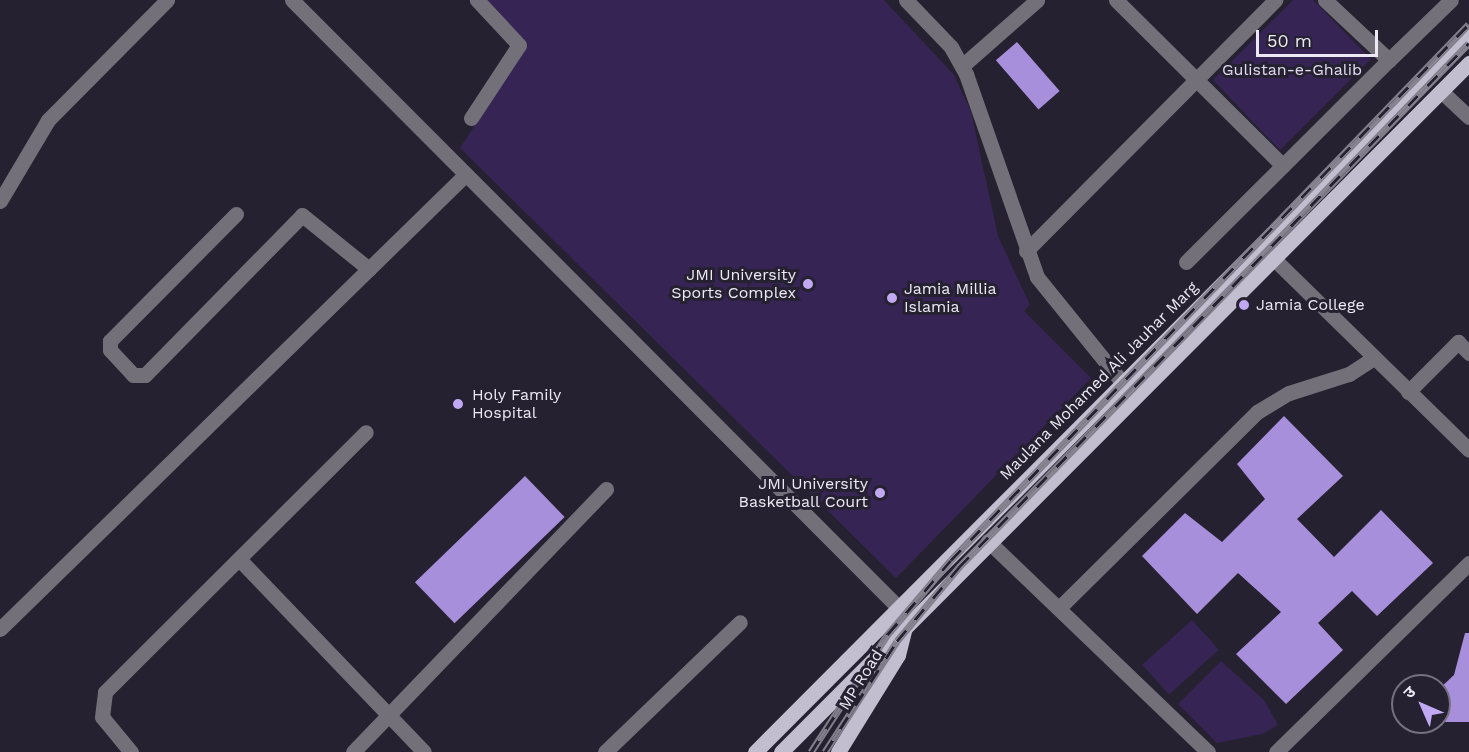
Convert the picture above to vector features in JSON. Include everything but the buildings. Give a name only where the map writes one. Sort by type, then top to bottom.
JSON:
[{"type":"main road","name":"Maulana Mohamed Ali Jauhar Marg","points":[[781,752],[901,615],[1122,382],[1469,36]]},
{"type":"main road","name":"Maulana Mohamed Ali Jauhar Marg","points":[[755,752],[901,615],[988,541],[1469,63]]},
{"type":"main road","points":[[1360,143],[1374,158]]},
{"type":"main road","name":"MP Road","points":[[838,752],[898,655],[901,615]]},
{"type":"lane","points":[[0,201],[48,120],[167,0]]},
{"type":"lane","points":[[292,0],[901,615]]},
{"type":"lane","points":[[471,118],[519,45],[477,0]]},
{"type":"lane","points":[[906,0],[951,47],[962,66],[977,99],[1026,251],[1048,296],[1122,382]]},
{"type":"lane","points":[[962,66],[1037,0]]},
{"type":"lane","points":[[1116,0],[1283,166]]},
{"type":"lane","points":[[1026,251],[1197,82],[1275,0]]},
{"type":"lane","points":[[1324,0],[1389,60]]},
{"type":"lane","points":[[1186,262],[1450,0]]},
{"type":"lane","points":[[1441,90],[1469,117]]},
{"type":"lane","points":[[0,629],[465,175]]},
{"type":"lane","points":[[236,214],[110,340],[114,355],[136,377],[145,375],[302,215],[369,269]]},
{"type":"lane","points":[[1273,258],[1469,450]]},
{"type":"lane","points":[[1408,392],[1458,342],[1469,353]]},
{"type":"lane","points":[[1059,608],[1257,412],[1289,393],[1349,374],[1374,358]]},
{"type":"lane","points":[[131,752],[102,717],[100,699],[147,647],[366,432]]},
{"type":"lane","points":[[353,752],[606,489]]},
{"type":"lane","points":[[988,541],[1208,752]]},
{"type":"lane","points":[[239,559],[424,752]]},
{"type":"lane","points":[[1276,752],[1469,563]]},
{"type":"lane","points":[[605,752],[740,622]]},
{"type":"green space","name":"JMI University Sports Complex","points":[[483,0],[884,0],[954,75],[971,112],[998,236],[1030,305],[1024,311],[1091,378],[896,578],[460,148],[528,45]]},
{"type":"green space","name":"Gulistan-e-Ghalib","points":[[1293,0],[1313,0],[1371,59],[1280,150],[1213,80]]},
{"type":"green space","points":[[1192,620],[1219,650],[1169,695],[1142,665]]},
{"type":"green space","points":[[1221,661],[1264,700],[1278,725],[1262,734],[1217,743],[1178,704]]},
{"type":"railway","points":[[811,752],[888,634],[951,560],[1469,24]]},
{"type":"railway","points":[[825,752],[897,641],[959,567],[1469,43]]},
{"type":"place","name":"JMI University Sports Complex","points":[[808,284]]},
{"type":"place","name":"Jamia Millia Islamia","points":[[892,298]]},
{"type":"place","name":"Jamia College","points":[[1244,305]]},
{"type":"place","name":"Holy Family Hospital","points":[[458,404]]},
{"type":"place","name":"JMI University Basketball Court","points":[[880,493]]}]
